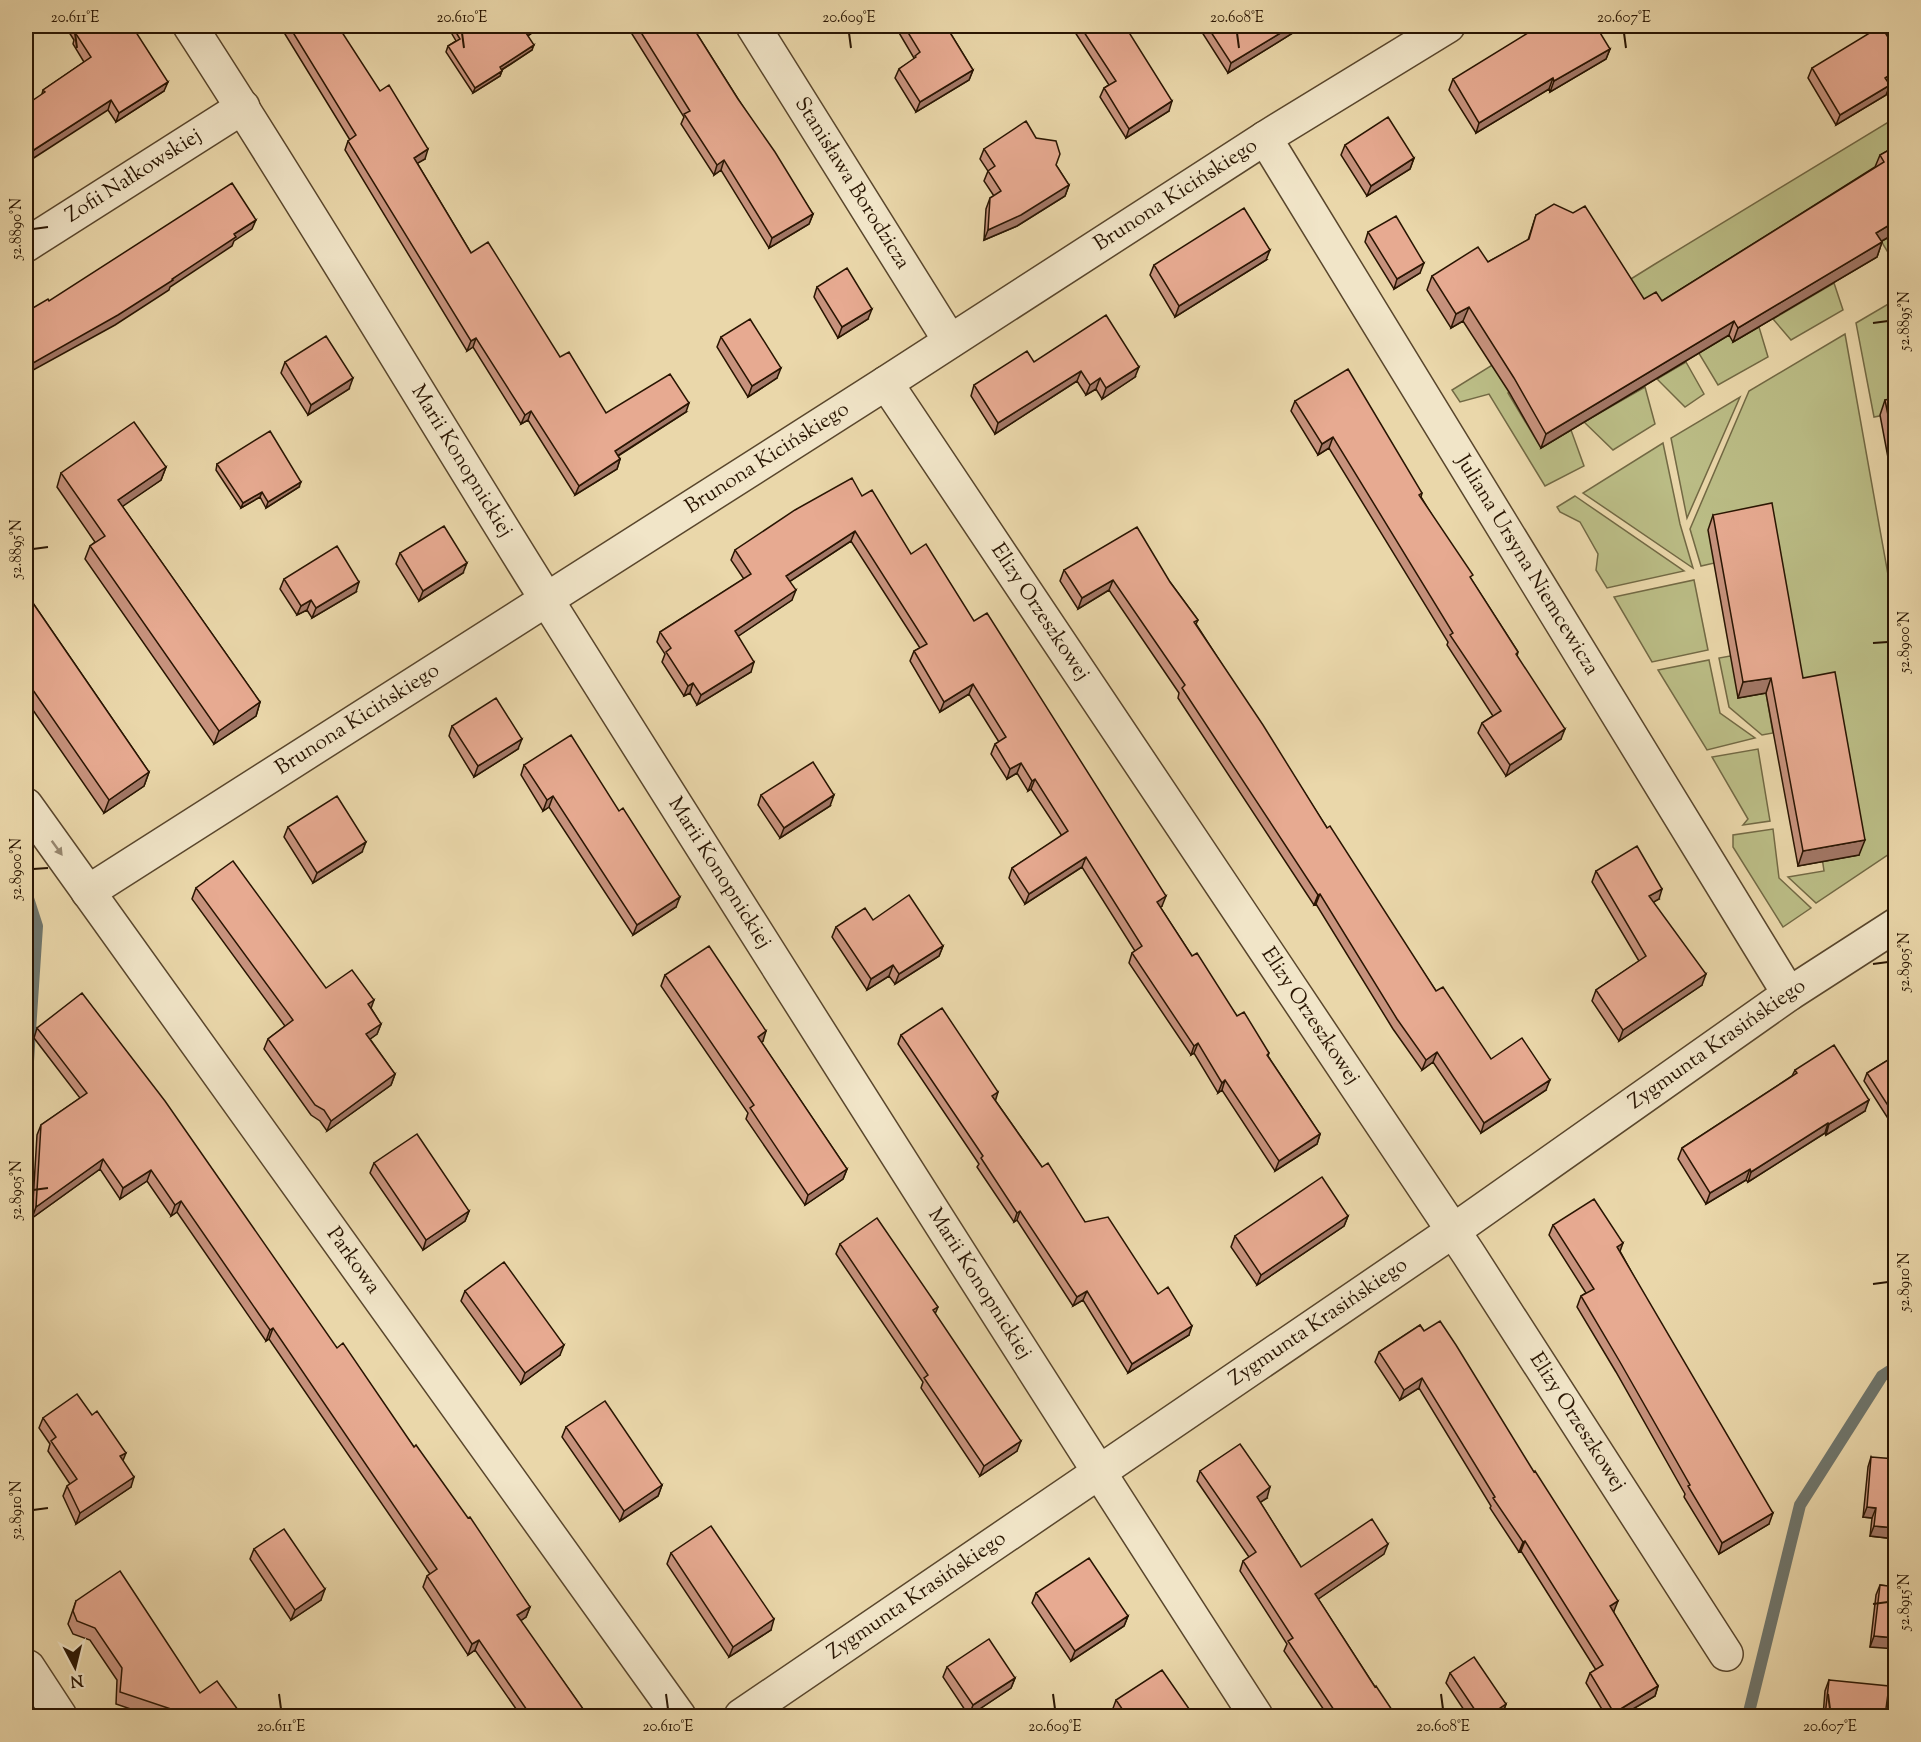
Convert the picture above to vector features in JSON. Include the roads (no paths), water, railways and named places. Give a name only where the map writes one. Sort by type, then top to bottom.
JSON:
[{"type":"street","name":"Marii Konopnickiej","points":[[190,26],[243,107],[546,598],[1256,1716]]},
{"type":"street","name":"Stanisława Borodzicza","points":[[753,26],[950,341]]},
{"type":"street","name":"Brunona Kicińskiego","points":[[88,892],[886,383],[1265,138],[1401,38],[1448,26]]},
{"type":"street","name":"Zofii Nałkowskiej","points":[[26,245],[243,107]]},
{"type":"street","name":"Juliana Ursyna Niemcewicza","points":[[1265,138],[1789,994]]},
{"type":"street","name":"Elizy Orzeszkowej","points":[[886,383],[1453,1231],[1726,1654]]},
{"type":"street","name":"Parkowa","points":[[26,805],[679,1716]]},
{"type":"street","name":"Zygmunta Krasińskiego","points":[[741,1716],[1453,1231],[1789,994],[1896,925]]},
{"type":"street","points":[[28,1666],[60,1716]]},
{"type":"waterway","points":[[26,892],[37,926],[26,1091]]},
{"type":"waterway","points":[[1748,1716],[1800,1505],[1882,1376],[1896,1367]]}]
